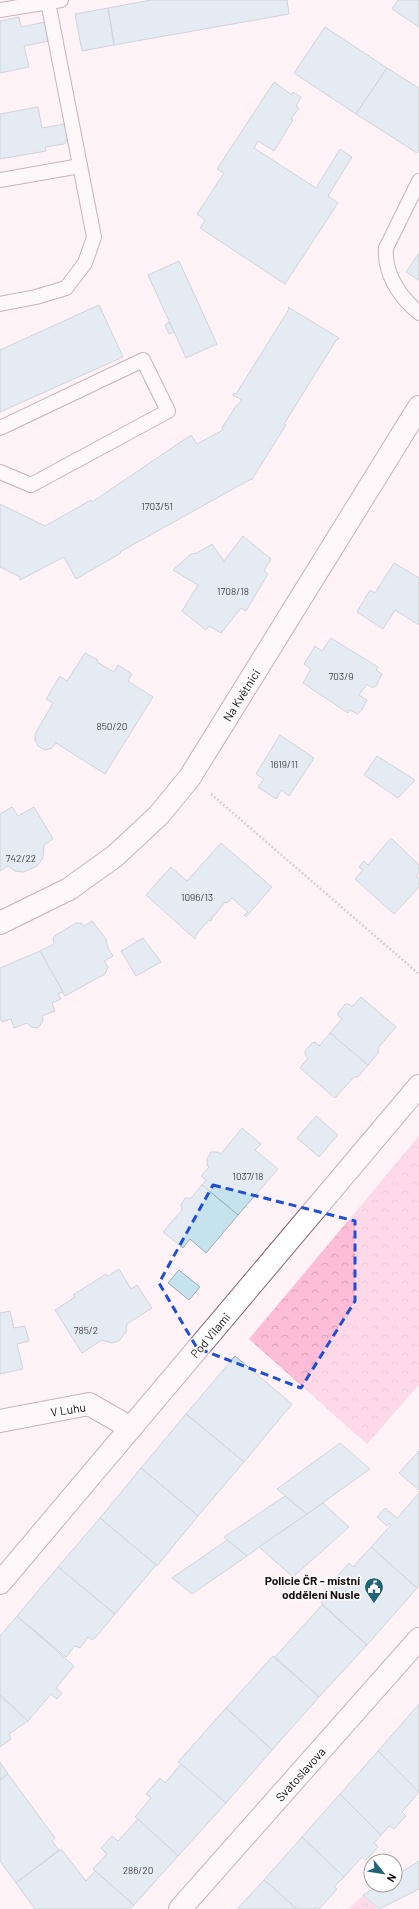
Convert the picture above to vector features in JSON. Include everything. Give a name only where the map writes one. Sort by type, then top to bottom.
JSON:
[{"type":"street","name":"Na Květnici","points":[[0,923],[69,889],[115,856],[159,815],[186,782],[419,407]]},
{"type":"street","name":"Pod Vilami","points":[[0,1583],[419,1086]]},
{"type":"street","name":"V Luhu","points":[[0,1421],[90,1404],[131,1428]]},
{"type":"street","name":"Svatoslavova","points":[[180,1909],[419,1639]]},
{"type":"lane","points":[[0,10],[55,1],[80,166],[94,237],[85,263],[66,288],[36,297],[0,304]]},
{"type":"lane","points":[[0,180],[80,166]]},
{"type":"lane","points":[[419,181],[386,248],[385,256],[390,275],[395,285],[401,294],[419,313]]},
{"type":"lane","points":[[0,428],[142,360],[168,411],[31,485],[0,472]]},
{"type":"path","points":[[207,790],[419,974]]},
{"type":"highlighted area","points":[[213,1185],[355,1221],[355,1301],[301,1388],[197,1348],[159,1283]]},
{"type":"green space","points":[[419,1136],[419,1385],[367,1444],[249,1339]]},
{"type":"green space","points":[[363,1895],[377,1909],[349,1909]]},
{"type":"building","points":[[151,0],[287,0],[289,14],[114,45],[108,8]]},
{"type":"building","points":[[398,0],[419,0],[419,27],[392,9]]},
{"type":"building","points":[[108,8],[114,45],[82,51],[75,14]]},
{"type":"building","points":[[19,17],[21,27],[45,22],[49,41],[24,46],[29,67],[0,73],[0,21]]},
{"type":"building","points":[[325,27],[387,68],[356,114],[294,73]]},
{"type":"building","points":[[387,68],[419,88],[419,150],[417,153],[356,114]]},
{"type":"building","points":[[274,82],[292,95],[293,92],[301,97],[296,106],[299,108],[291,119],[293,120],[274,151],[258,141],[254,148],[316,188],[340,149],[352,157],[328,196],[338,203],[285,284],[200,228],[205,220],[197,214],[224,173],[217,169]]},
{"type":"building","points":[[38,107],[42,128],[65,124],[68,138],[64,144],[45,147],[46,151],[0,159],[0,114]]},
{"type":"building","points":[[419,253],[419,280],[406,272]]},
{"type":"building","points":[[179,261],[217,344],[186,358],[148,275]]},
{"type":"building","points":[[99,305],[123,357],[0,412],[0,350]]},
{"type":"building","points":[[288,307],[339,338],[284,424],[286,425],[252,479],[253,480],[251,479],[120,552],[121,553],[76,579],[64,557],[20,580],[20,577],[0,567],[0,504],[45,526],[91,500],[92,502],[191,435],[197,444],[223,430],[222,428],[236,406],[242,400],[233,395],[234,393],[236,394],[289,309]]},
{"type":"building","points":[[169,322],[174,332],[169,334],[165,325]]},
{"type":"building","points":[[243,536],[271,559],[264,571],[268,574],[246,611],[241,608],[221,633],[209,626],[206,630],[182,611],[198,585],[173,570],[191,554],[197,553],[212,544],[224,561]]},
{"type":"building","points":[[394,563],[419,578],[419,625],[395,610],[383,629],[357,612],[370,590],[375,593]]},
{"type":"building","points":[[331,638],[378,667],[376,670],[382,674],[376,686],[372,688],[367,684],[359,695],[367,700],[362,710],[357,714],[350,710],[348,713],[303,683],[311,669],[304,664],[315,646],[322,651]]},
{"type":"building","points":[[85,653],[98,660],[97,662],[114,672],[118,665],[132,674],[128,681],[153,697],[105,774],[56,743],[52,748],[45,750],[38,746],[35,740],[35,734],[53,703],[46,699],[60,676],[67,681]]},
{"type":"building","points":[[280,735],[314,758],[289,796],[281,790],[276,799],[258,787],[264,779],[256,774]]},
{"type":"building","points":[[377,756],[415,780],[398,798],[364,775]]},
{"type":"building","points":[[12,807],[18,816],[34,807],[53,839],[44,845],[43,858],[37,866],[24,872],[15,871],[8,866],[0,871],[0,814]]},
{"type":"building","points":[[391,838],[419,865],[419,872],[416,876],[419,879],[419,887],[394,914],[355,879],[363,870],[359,867],[364,861],[368,865]]},
{"type":"building","points":[[221,843],[272,887],[246,917],[244,915],[248,912],[232,898],[227,903],[225,902],[211,921],[209,920],[196,935],[195,939],[146,895],[171,867],[187,881]]},
{"type":"building","points":[[92,921],[106,939],[108,948],[113,956],[104,961],[108,967],[105,974],[65,996],[40,951],[54,944],[53,938],[56,935],[76,923],[81,923],[84,926]]},
{"type":"building","points":[[143,938],[161,962],[136,976],[121,951]]},
{"type":"building","points":[[40,951],[63,992],[58,994],[61,999],[52,1003],[55,1011],[42,1016],[43,1021],[38,1028],[31,1027],[27,1023],[14,1028],[11,1019],[2,1022],[0,1018],[0,968]]},
{"type":"building","points":[[361,997],[396,1027],[379,1047],[378,1053],[368,1065],[330,1033],[342,1019],[338,1016],[338,1013],[345,1004],[349,1004],[352,1007]]},
{"type":"building","points":[[330,1033],[368,1065],[358,1077],[354,1077],[335,1098],[300,1068],[308,1058],[305,1051],[312,1043],[315,1042],[319,1046]]},
{"type":"building","points":[[316,1116],[338,1135],[319,1157],[297,1138]]},
{"type":"building","points":[[242,1128],[261,1144],[255,1150],[278,1169],[238,1215],[202,1185],[206,1180],[201,1176],[209,1167],[207,1165],[207,1159],[211,1152],[218,1152],[221,1154]]},
{"type":"building","points":[[202,1185],[238,1215],[206,1253],[190,1239],[183,1248],[163,1232],[182,1210],[181,1205],[185,1198],[191,1198]]},
{"type":"building","points":[[119,1269],[131,1289],[137,1285],[152,1308],[127,1324],[126,1332],[119,1341],[112,1343],[102,1340],[82,1353],[55,1310],[75,1297],[73,1295],[106,1274],[108,1276]]},
{"type":"building","points":[[179,1270],[200,1287],[189,1300],[168,1283]]},
{"type":"building","points":[[10,1311],[14,1328],[25,1326],[29,1341],[17,1344],[23,1369],[0,1374],[0,1313]]},
{"type":"building","points":[[235,1356],[292,1404],[244,1462],[186,1414]]},
{"type":"building","points":[[186,1414],[244,1462],[198,1516],[141,1468]]},
{"type":"building","points":[[340,1443],[370,1469],[307,1514],[277,1489]]},
{"type":"building","points":[[419,1451],[419,1490],[399,1473]]},
{"type":"building","points":[[141,1468],[198,1516],[157,1566],[100,1518]]},
{"type":"building","points":[[419,1493],[419,1585],[417,1588],[371,1547],[391,1525],[389,1523],[387,1526],[377,1517],[385,1508],[397,1518]]},
{"type":"building","points":[[285,1496],[307,1514],[247,1556],[224,1537]]},
{"type":"building","points":[[323,1503],[349,1527],[293,1577],[259,1547]]},
{"type":"building","points":[[100,1518],[156,1565],[115,1614],[58,1567]]},
{"type":"building","points":[[227,1540],[247,1556],[192,1594],[172,1578]]},
{"type":"building","points":[[371,1547],[417,1588],[367,1645],[321,1603],[338,1584],[334,1580],[349,1563],[353,1567]]},
{"type":"building","points":[[58,1567],[115,1614],[95,1638],[92,1640],[88,1637],[80,1648],[75,1646],[66,1657],[17,1616]]},
{"type":"building","points":[[322,1605],[367,1645],[319,1697],[275,1657]]},
{"type":"building","points":[[17,1616],[74,1666],[56,1688],[62,1693],[57,1699],[51,1694],[28,1721],[0,1695],[0,1636]]},
{"type":"building","points":[[273,1656],[319,1697],[272,1750],[226,1708]]},
{"type":"building","points":[[0,1695],[28,1721],[9,1734],[11,1739],[0,1747]]},
{"type":"building","points":[[419,1704],[419,1792],[378,1751]]},
{"type":"building","points":[[226,1708],[272,1750],[226,1803],[178,1762]]},
{"type":"building","points":[[378,1751],[419,1792],[402,1812],[406,1816],[394,1829],[389,1826],[381,1835],[340,1794]]},
{"type":"building","points":[[0,1762],[8,1774],[0,1780]]},
{"type":"building","points":[[181,1764],[226,1803],[178,1856],[135,1817],[151,1798],[146,1794],[160,1778],[165,1783]]},
{"type":"building","points":[[8,1774],[55,1838],[52,1841],[59,1850],[16,1883],[0,1861],[0,1780]]},
{"type":"building","points":[[340,1794],[381,1835],[374,1843],[378,1847],[372,1853],[363,1853],[363,1858],[362,1857],[344,1877],[302,1837]]},
{"type":"building","points":[[138,1819],[178,1856],[134,1905],[93,1869],[107,1854],[101,1848],[112,1836],[118,1841]]},
{"type":"building","points":[[302,1837],[344,1877],[334,1887],[337,1889],[319,1909],[316,1907],[315,1909],[297,1909],[264,1880]]},
{"type":"building","points":[[61,1849],[86,1881],[95,1871],[134,1905],[130,1909],[35,1909],[16,1883]]},
{"type":"building","points":[[419,1861],[419,1889],[379,1909],[363,1895],[366,1893],[403,1893],[403,1871]]},
{"type":"building","points":[[264,1880],[297,1909],[237,1909]]},
{"type":"place","name":"Policie ČR - místní oddělení Nusle","points":[[374,1604]]}]
